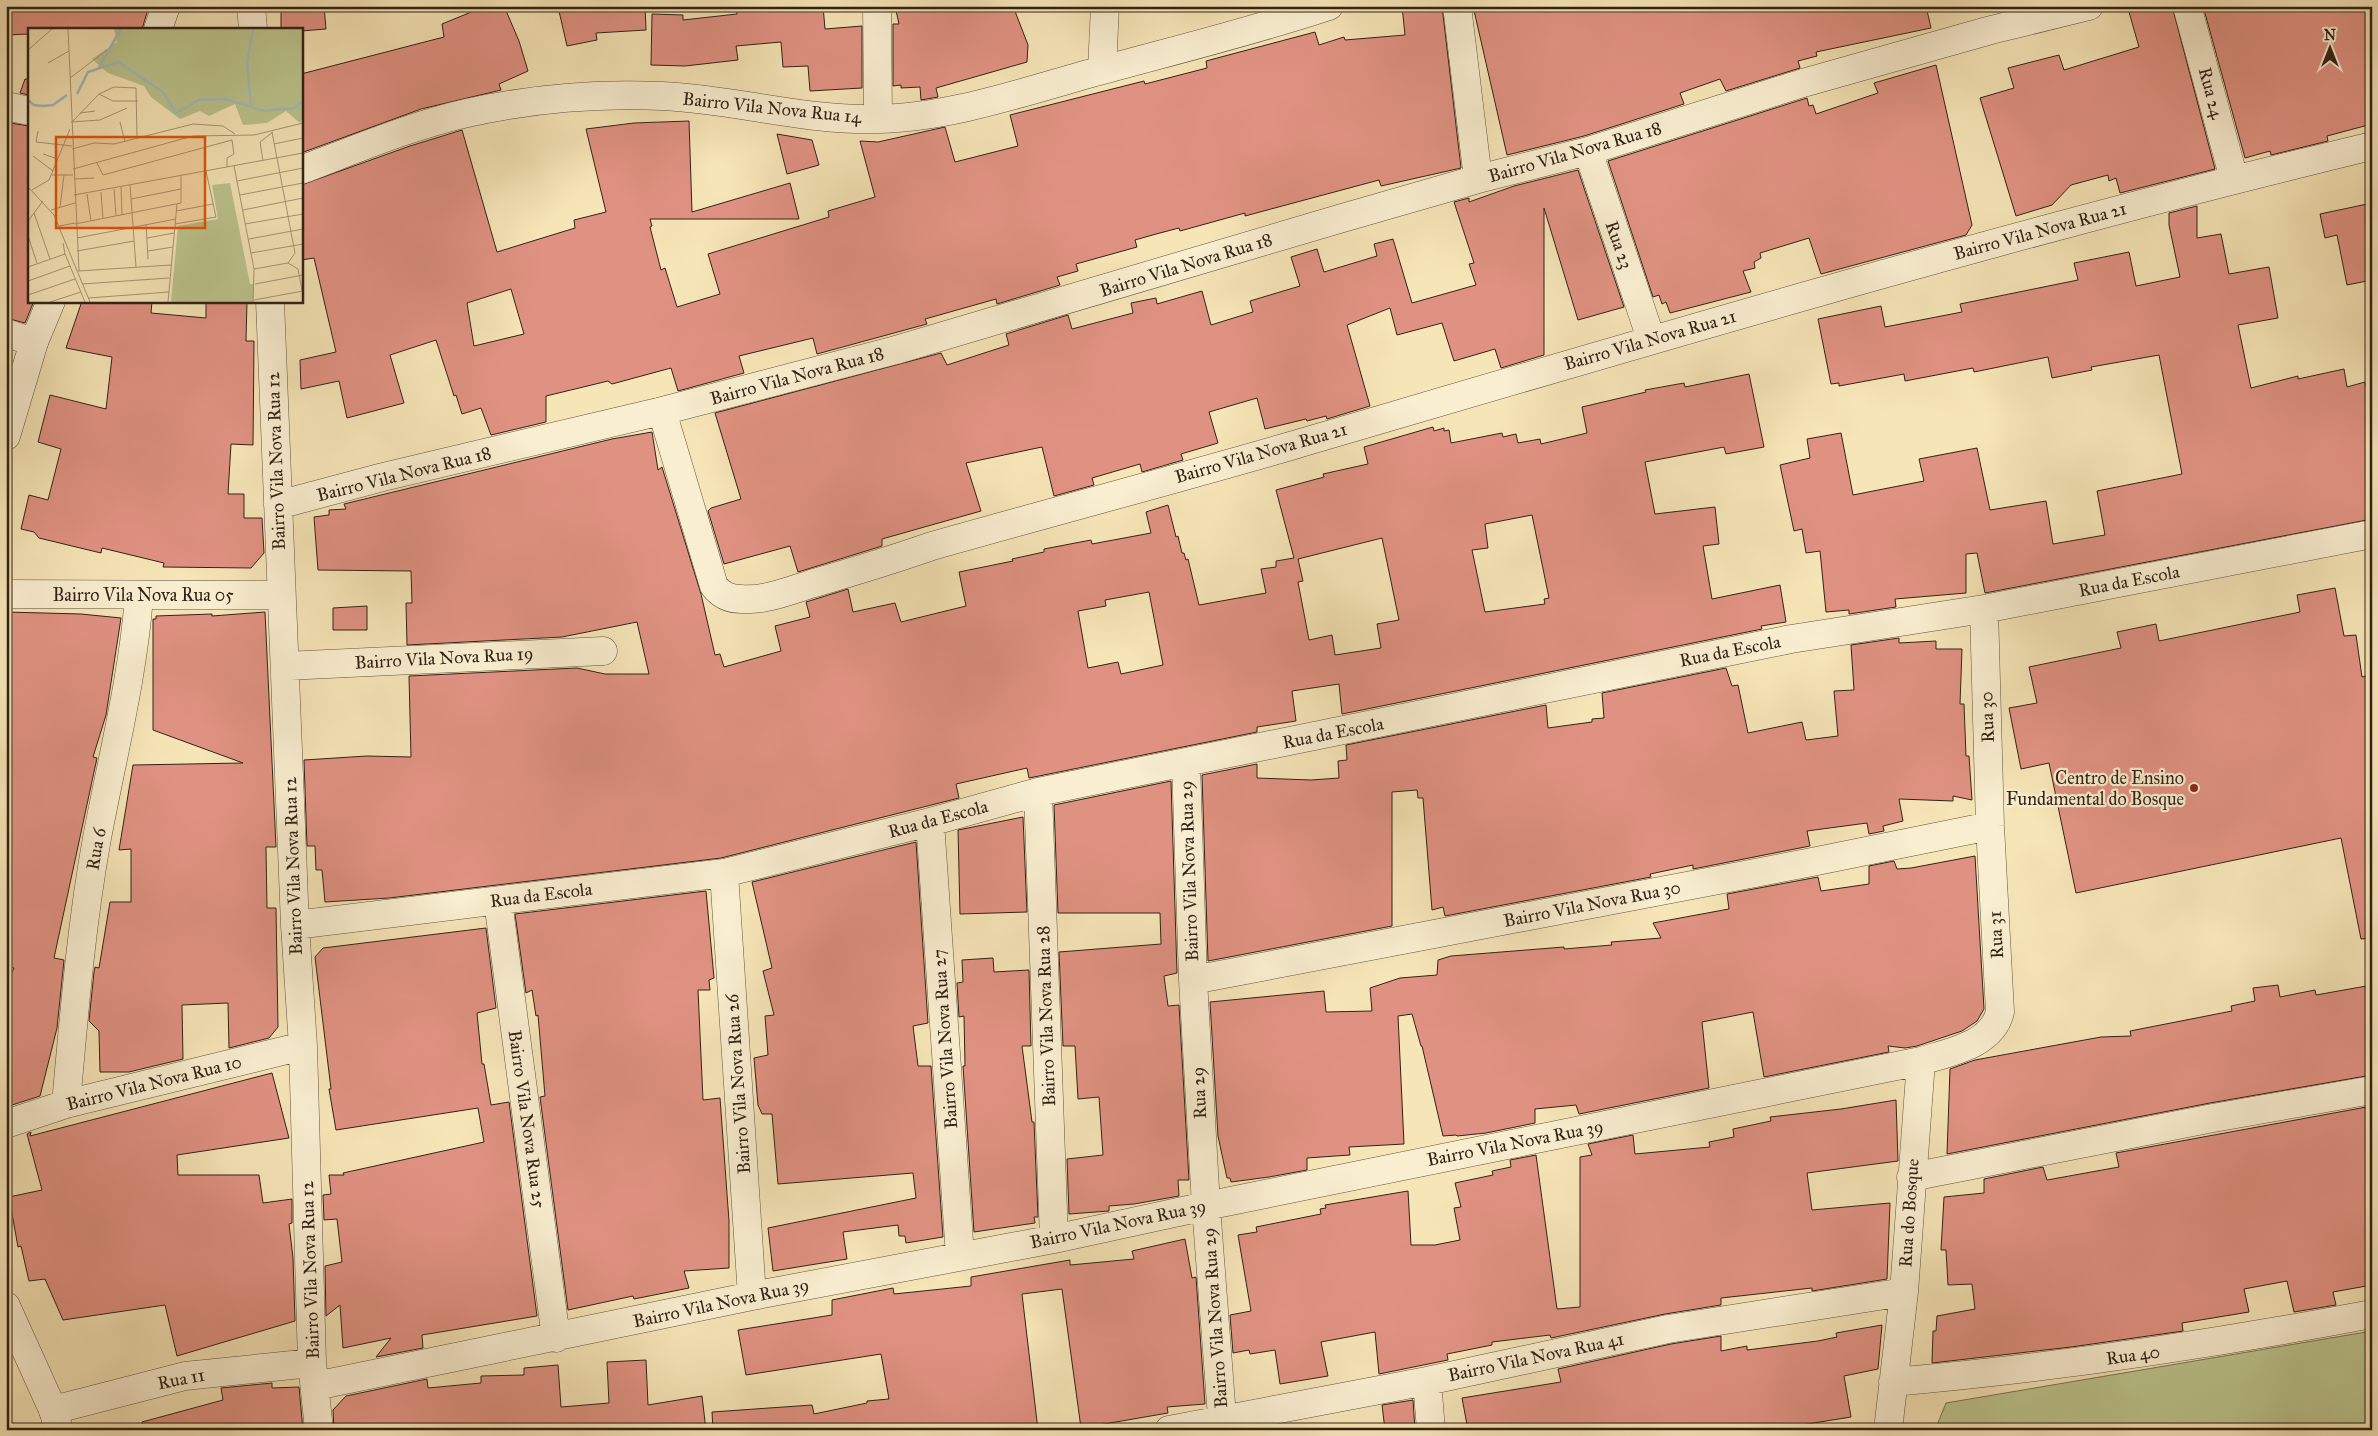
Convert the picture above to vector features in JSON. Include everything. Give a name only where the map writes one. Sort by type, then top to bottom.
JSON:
[{"type":"street","points":[[158,28],[166,6]]},
{"type":"street","points":[[251,6],[253,28]]},
{"type":"street","points":[[877,6],[878,119]]},
{"type":"street","points":[[1102,70],[1105,6]]},
{"type":"street","name":"Bairro Vila Nova Rua 14","points":[[302,170],[383,140],[466,114],[540,102],[609,94],[665,96],[817,116],[878,119],[932,114],[1010,96],[1299,11],[1329,6]]},
{"type":"street","points":[[1457,6],[1478,179]]},
{"type":"street","name":"Bairro Vila Nova Rua 18","points":[[278,505],[383,477],[662,412],[905,347],[1478,179],[1588,151],[1803,83],[1991,30],[2089,6]]},
{"type":"street","name":"Rua 24","points":[[2187,6],[2234,179]]},
{"type":"street","points":[[6,106],[28,110]]},
{"type":"street","name":"Bairro Vila Nova Rua 21","points":[[662,412],[714,586],[720,593],[728,597],[752,599],[777,594],[876,566],[932,546],[1289,446],[1651,339],[2234,179],[2372,146]]},
{"type":"street","name":"Rua 23","points":[[1588,151],[1651,339]]},
{"type":"street","points":[[6,436],[34,342],[51,302]]},
{"type":"street","name":"Bairro Vila Nova Rua 12","points":[[270,302],[280,596],[285,666],[295,925],[303,1046],[314,1375],[319,1430]]},
{"type":"street","points":[[6,333],[34,342]]},
{"type":"street","name":"Rua da Escola","points":[[295,925],[724,873],[930,822],[1038,792],[1791,639],[1984,609],[2372,534]]},
{"type":"street","name":"Bairro Vila Nova Rua 05","points":[[6,594],[280,596]]},
{"type":"street","name":"Rua 6","points":[[66,1104],[82,931],[98,837],[123,715],[137,623],[139,596]]},
{"type":"street","name":"Rua 30","points":[[1984,609],[1990,826]]},
{"type":"street","name":"Bairro Vila Nova Rua 19","points":[[285,666],[603,651]]},
{"type":"street","name":"Bairro Vila Nova Rua 29","points":[[1186,762],[1193,980]]},
{"type":"street","name":"Bairro Vila Nova Rua 28","points":[[1038,792],[1054,1239]]},
{"type":"street","name":"Bairro Vila Nova Rua 27","points":[[930,822],[960,1256]]},
{"type":"street","name":"Bairro Vila Nova Rua 30","points":[[1193,980],[1990,826]]},
{"type":"street","name":"Rua 31","points":[[1921,1061],[1982,1038],[1992,1030],[2000,1012],[1990,826]]},
{"type":"street","name":"Bairro Vila Nova Rua 26","points":[[724,873],[752,1296]]},
{"type":"street","name":"Bairro Vila Nova Rua 25","points":[[498,901],[556,1338]]},
{"type":"street","name":"Rua 29","points":[[1193,980],[1206,1206]]},
{"type":"street","name":"Bairro Vila Nova Rua 10","points":[[6,1124],[66,1104],[303,1046]]},
{"type":"street","name":"Bairro Vila Nova Rua 39","points":[[314,1375],[556,1338],[752,1296],[1054,1239],[1206,1206],[1921,1061]]},
{"type":"street","name":"Rua do Bosque","points":[[1888,1430],[1904,1292],[1921,1061]]},
{"type":"street","points":[[1911,1177],[2213,1118],[2372,1090]]},
{"type":"street","name":"Bairro Vila Nova Rua 29","points":[[1206,1206],[1223,1424]]},
{"type":"street","name":"Bairro Vila Nova Rua 41","points":[[1169,1430],[1223,1424],[1668,1329],[1904,1292]]},
{"type":"street","points":[[6,1306],[56,1420]]},
{"type":"street","name":"Rua 40","points":[[1893,1382],[2070,1364],[2194,1346],[2372,1314]]},
{"type":"street","name":"Rua 11","points":[[56,1420],[185,1376],[314,1375]]},
{"type":"street","points":[[1427,1380],[1431,1430]]},
{"type":"green space","points":[[2372,1331],[2372,1430],[1935,1430],[1946,1403]]},
{"type":"building","points":[[6,6],[34,6],[46,10],[47,6],[149,6],[142,28],[28,28],[28,34],[6,35]]},
{"type":"building","points":[[281,6],[324,6],[326,29],[302,31],[302,28],[281,28]]},
{"type":"building","points":[[486,6],[504,6],[519,41],[528,71],[499,84],[501,90],[421,109],[302,153],[302,74],[444,37],[442,24]]},
{"type":"building","points":[[582,6],[645,6],[646,30],[596,33],[597,40],[567,46],[559,11]]},
{"type":"building","points":[[736,6],[823,6],[825,29],[862,26],[862,88],[810,91],[808,66],[783,67],[781,42],[736,46],[738,60],[685,66],[651,65],[652,14],[683,15],[683,20],[737,14]]},
{"type":"building","points":[[895,6],[1013,6],[1028,45],[1027,62],[936,88],[938,97],[921,100],[920,87],[901,88],[901,85],[893,86],[893,24],[899,24]]},
{"type":"building","points":[[1402,6],[1442,6],[1461,168],[1381,186],[1379,180],[1245,216],[1245,213],[1180,231],[1179,228],[1156,234],[1135,240],[1137,247],[1076,264],[1078,271],[1057,277],[1060,285],[997,304],[996,299],[925,319],[927,324],[817,354],[813,338],[739,356],[744,373],[678,391],[671,368],[612,384],[608,381],[546,396],[546,422],[491,435],[481,408],[462,414],[456,395],[454,396],[436,340],[390,355],[404,403],[347,418],[339,381],[301,389],[300,360],[336,352],[314,258],[302,260],[302,185],[410,146],[462,130],[497,252],[575,228],[574,220],[606,212],[586,129],[634,123],[689,121],[692,212],[790,183],[799,219],[650,219],[652,226],[650,227],[661,270],[665,268],[677,307],[720,294],[708,254],[829,217],[828,211],[875,197],[860,141],[878,142],[945,127],[955,162],[1018,146],[1010,115],[1144,81],[1145,84],[1207,68],[1206,61],[1315,32],[1319,45],[1344,37],[1345,40],[1405,35]],"holes":[[[511,289],[524,334],[474,346],[467,303]]]},
{"type":"building","points":[[1473,6],[1926,6],[1931,28],[1816,52],[1817,56],[1798,61],[1800,68],[1726,91],[1720,79],[1680,93],[1684,104],[1584,136],[1507,155]]},
{"type":"building","points":[[2150,6],[2172,6],[2215,169],[2120,193],[2116,178],[2109,181],[2108,175],[2071,185],[2052,205],[2016,216],[1980,98],[2014,88],[2008,68],[2059,55],[2064,70],[2139,47],[2129,12]]},
{"type":"building","points":[[2203,6],[2372,6],[2372,124],[2327,136],[2328,141],[2271,155],[2270,151],[2245,158]]},
{"type":"building","points":[[1936,65],[1972,225],[1966,235],[1821,274],[1809,238],[1760,253],[1761,258],[1754,262],[1755,268],[1743,271],[1751,292],[1670,313],[1666,302],[1662,304],[1659,295],[1653,297],[1608,161],[1807,98],[1809,106],[1813,105],[1816,114],[1878,93],[1874,83]]},
{"type":"building","points":[[25,79],[28,79],[28,95],[20,93]]},
{"type":"building","points":[[10,123],[28,126],[28,302],[34,302],[25,323],[6,318],[6,133]]},
{"type":"building","points":[[777,134],[812,140],[819,165],[787,174]]},
{"type":"building","points":[[1578,170],[1624,307],[1578,320],[1544,208],[1544,355],[1501,368],[1495,349],[1454,361],[1442,323],[1397,335],[1390,308],[1347,325],[1370,406],[1327,419],[1326,416],[1307,421],[1306,419],[1265,429],[1257,398],[1209,412],[1218,443],[1181,454],[1183,460],[1142,472],[1140,464],[1092,478],[1094,485],[1054,496],[1042,447],[966,463],[981,511],[882,539],[882,546],[798,572],[790,546],[724,564],[708,511],[711,508],[741,499],[715,413],[941,353],[947,365],[1009,345],[1006,334],[1068,315],[1072,329],[1133,313],[1131,303],[1156,298],[1157,304],[1202,291],[1211,325],[1253,312],[1250,301],[1300,286],[1291,257],[1317,249],[1324,272],[1377,256],[1374,244],[1393,239],[1412,303],[1476,285],[1469,264],[1474,263],[1454,202],[1469,198],[1469,202],[1514,186]]},
{"type":"building","points":[[2372,203],[2372,280],[2347,285],[2337,235],[2325,238],[2320,214]]},
{"type":"building","points":[[2197,206],[2197,238],[2221,234],[2229,274],[2269,267],[2278,318],[2238,325],[2251,388],[2298,376],[2298,379],[2344,369],[2347,387],[2365,382],[2372,410],[2372,519],[1985,593],[1977,553],[1966,554],[1966,593],[1895,599],[1896,607],[1849,614],[1849,610],[1826,612],[1820,551],[1806,553],[1802,529],[1794,531],[1780,465],[1810,458],[1807,439],[1841,433],[1853,495],[1924,481],[1919,459],[1977,448],[1990,510],[2046,501],[2053,544],[2105,535],[2097,491],[2182,474],[2159,355],[2091,367],[2092,370],[2052,378],[2048,357],[1974,372],[1973,368],[1905,381],[1904,374],[1839,386],[1839,383],[1831,384],[1818,319],[1881,306],[1885,327],[1962,312],[1960,304],[2078,280],[2074,263],[2129,252],[2136,286],[2180,277],[2169,225],[2169,213]]},
{"type":"building","points":[[82,302],[152,302],[151,313],[206,318],[206,302],[247,302],[246,341],[254,341],[253,445],[231,444],[228,494],[244,494],[244,518],[262,518],[264,553],[251,568],[163,567],[164,563],[102,548],[101,553],[39,538],[34,532],[21,529],[29,495],[48,500],[61,449],[38,442],[50,395],[106,409],[112,357],[66,348]]},
{"type":"building","points":[[1749,374],[1764,447],[1726,454],[1724,447],[1645,462],[1655,514],[1715,507],[1719,544],[1703,546],[1712,599],[1780,585],[1786,622],[1761,626],[1762,629],[1342,714],[1339,684],[1292,691],[1296,721],[1257,727],[1257,732],[1029,778],[1027,768],[956,784],[959,798],[721,858],[389,898],[325,902],[322,870],[316,870],[315,846],[307,846],[304,760],[367,756],[411,757],[409,676],[577,668],[605,674],[649,674],[637,622],[562,637],[407,645],[406,603],[412,603],[411,571],[318,570],[314,517],[329,515],[329,510],[346,509],[344,504],[612,439],[652,432],[658,470],[662,467],[701,594],[715,655],[720,654],[724,667],[781,651],[775,626],[810,617],[806,602],[848,589],[853,612],[895,603],[901,622],[966,606],[959,572],[1013,561],[1012,559],[1044,552],[1044,549],[1091,540],[1092,544],[1151,533],[1146,512],[1168,505],[1176,537],[1178,536],[1182,553],[1184,553],[1186,560],[1188,559],[1199,605],[1266,593],[1261,569],[1276,567],[1276,561],[1294,558],[1276,490],[1324,477],[1323,474],[1368,464],[1364,447],[1433,427],[1434,431],[1444,428],[1444,431],[1449,430],[1451,443],[1502,433],[1503,437],[1516,434],[1518,443],[1540,439],[1541,444],[1587,433],[1582,407],[1646,392],[1645,390],[1684,383],[1685,387]],"holes":[[[1532,515],[1549,598],[1544,599],[1545,604],[1485,612],[1472,550],[1488,548],[1485,524]],[[1382,538],[1399,620],[1377,624],[1381,648],[1335,655],[1332,635],[1309,640],[1298,582],[1303,581],[1298,559]],[[1149,592],[1163,665],[1121,674],[1118,662],[1088,668],[1078,611],[1106,606],[1105,600]]]},
{"type":"building","points":[[2335,588],[2344,636],[2356,635],[2362,677],[2372,675],[2372,938],[2361,939],[2341,838],[2076,893],[2049,763],[2021,769],[2009,708],[2037,703],[2029,667],[2121,648],[2117,632],[2156,624],[2159,641],[2300,612],[2297,595]]},
{"type":"building","points":[[367,606],[367,630],[333,630],[333,608]]},
{"type":"building","points":[[6,612],[81,614],[121,618],[106,715],[93,757],[97,758],[54,958],[64,960],[57,1028],[40,1096],[6,1107],[6,986],[14,968],[6,965]]},
{"type":"building","points":[[265,612],[276,847],[266,847],[267,908],[276,908],[278,1027],[269,1038],[229,1048],[228,1003],[182,1005],[183,1059],[129,1072],[100,1072],[99,1031],[89,1021],[94,972],[95,967],[99,968],[110,902],[131,902],[131,849],[119,850],[133,765],[243,763],[153,730],[153,619],[156,619],[156,616],[212,614],[212,616]]},
{"type":"building","points":[[1899,638],[1899,643],[1936,641],[1936,649],[1962,649],[1960,704],[1964,704],[1966,756],[1969,756],[1972,800],[1953,796],[1953,801],[1899,799],[1903,821],[1883,826],[1884,831],[1869,834],[1867,823],[1807,831],[1810,846],[1693,869],[1693,865],[1650,874],[1651,877],[1445,916],[1443,907],[1432,910],[1423,798],[1418,798],[1417,790],[1392,792],[1392,926],[1208,961],[1202,775],[1257,764],[1257,778],[1311,780],[1339,778],[1338,761],[1347,760],[1346,745],[1546,705],[1548,728],[1592,722],[1592,719],[1604,718],[1602,693],[1726,668],[1732,686],[1738,685],[1748,733],[1802,722],[1806,740],[1838,736],[1834,691],[1854,690],[1851,645]]},
{"type":"building","points":[[1171,781],[1177,973],[1164,976],[1168,1006],[1179,1005],[1189,1180],[1178,1180],[1179,1196],[1134,1204],[1109,1206],[1109,1211],[1069,1214],[1067,1159],[1103,1155],[1099,1097],[1078,1099],[1075,1046],[1063,1046],[1059,952],[1161,944],[1160,913],[1058,913],[1054,805]]},
{"type":"building","points":[[1023,817],[1027,912],[960,914],[958,830]]},
{"type":"building","points":[[916,842],[928,1023],[913,1026],[918,1066],[931,1066],[943,1237],[906,1243],[905,1236],[899,1236],[898,1225],[843,1232],[847,1259],[773,1271],[768,1228],[916,1198],[913,1173],[778,1184],[772,1114],[762,1114],[758,1105],[754,1058],[768,1055],[765,1016],[774,1015],[763,971],[772,968],[752,882]]},
{"type":"building","points":[[1975,856],[1984,1009],[1977,1021],[1962,1031],[1917,1046],[1905,1048],[1888,1046],[1889,1052],[1764,1077],[1753,1012],[1702,1022],[1709,1088],[1579,1114],[1576,1105],[1535,1109],[1535,1123],[1486,1133],[1443,1136],[1422,1046],[1412,1014],[1398,1016],[1404,1144],[1349,1147],[1350,1155],[1307,1158],[1307,1170],[1231,1182],[1230,1178],[1227,1178],[1218,1136],[1210,1002],[1324,991],[1326,1012],[1372,1011],[1370,988],[1400,978],[1437,975],[1438,960],[1451,956],[1612,945],[1611,942],[1661,938],[1653,923],[1729,909],[1727,894],[1818,877],[1821,891],[1869,884],[1869,866],[1894,861],[1897,869],[1911,868]]},
{"type":"building","points":[[706,891],[714,978],[709,980],[710,990],[698,990],[703,1100],[720,1098],[729,1221],[729,1268],[684,1271],[689,1288],[634,1299],[633,1296],[568,1310],[540,1097],[545,1096],[538,1015],[536,1016],[532,990],[526,993],[515,914]]},
{"type":"building","points":[[486,928],[496,1008],[477,1013],[482,1064],[484,1064],[491,1105],[509,1102],[537,1316],[422,1335],[423,1348],[376,1357],[391,1338],[343,1348],[340,1305],[326,1316],[325,1266],[342,1262],[337,1219],[324,1220],[323,1195],[331,1194],[329,1175],[344,1175],[343,1173],[484,1142],[478,1108],[336,1130],[329,1089],[331,1089],[315,957],[323,948]]},
{"type":"building","points":[[993,958],[994,972],[1029,970],[1031,1046],[1022,1046],[1032,1122],[1034,1122],[1038,1217],[1034,1217],[1035,1223],[974,1232],[963,1066],[965,1066],[964,1016],[959,1017],[957,983],[963,982],[962,960]]},
{"type":"building","points":[[2278,985],[2280,997],[2315,990],[2316,995],[2372,985],[2372,1075],[2210,1103],[1947,1154],[1950,1069],[1975,1060],[2101,1037],[2131,1036],[2130,1031],[2232,1011],[2231,1006],[2255,1001],[2253,988]]},
{"type":"building","points":[[272,1073],[289,1138],[177,1155],[178,1175],[259,1175],[263,1203],[292,1199],[292,1223],[289,1224],[293,1258],[295,1321],[177,1356],[165,1305],[63,1320],[45,1279],[29,1281],[21,1246],[18,1247],[9,1197],[42,1190],[27,1134],[31,1132],[30,1136]]},
{"type":"building","points":[[1896,1100],[1898,1161],[1807,1173],[1812,1210],[1890,1203],[1887,1279],[1812,1291],[1812,1288],[1721,1298],[1721,1305],[1665,1314],[1551,1338],[1550,1335],[1492,1342],[1492,1345],[1447,1354],[1448,1360],[1379,1374],[1375,1332],[1321,1342],[1328,1376],[1280,1384],[1275,1350],[1250,1354],[1249,1350],[1233,1353],[1230,1315],[1251,1311],[1238,1235],[1257,1232],[1256,1227],[1321,1214],[1320,1209],[1326,1208],[1325,1205],[1408,1191],[1411,1245],[1435,1245],[1460,1240],[1454,1208],[1461,1207],[1455,1183],[1493,1175],[1492,1171],[1511,1167],[1510,1160],[1536,1155],[1557,1309],[1580,1307],[1580,1157],[1592,1155],[1588,1144],[1633,1135],[1635,1154],[1710,1147],[1709,1142],[1734,1137],[1733,1129],[1771,1121],[1770,1117],[1841,1109]]},
{"type":"building","points":[[2372,1106],[2372,1241],[2368,1242],[2372,1264],[2372,1285],[2333,1292],[2336,1305],[2294,1312],[2287,1281],[2244,1289],[2249,1312],[2182,1323],[2183,1331],[2071,1347],[1932,1363],[1933,1331],[1936,1331],[1937,1316],[1975,1309],[1972,1284],[1948,1285],[1946,1250],[1941,1250],[1944,1197],[1984,1193],[1984,1179],[2043,1167],[2047,1180],[2119,1167],[2116,1153]]},
{"type":"building","points":[[1185,1239],[1192,1278],[1196,1277],[1205,1404],[1167,1407],[1168,1413],[1081,1428],[1062,1289],[1022,1294],[1038,1430],[713,1430],[712,1412],[812,1405],[814,1414],[867,1403],[867,1401],[889,1399],[881,1354],[746,1375],[738,1330],[832,1315],[832,1300],[893,1288],[894,1294],[971,1286],[971,1277],[1070,1260],[1070,1265],[1134,1259],[1132,1251]]},
{"type":"building","points":[[1882,1325],[1878,1369],[1844,1376],[1851,1417],[1770,1430],[1468,1430],[1462,1398],[1561,1382],[1558,1369],[1671,1344],[1721,1336],[1721,1351],[1747,1346],[1747,1350],[1818,1341],[1837,1337],[1836,1333]]},
{"type":"building","points":[[646,1360],[648,1405],[702,1396],[706,1430],[334,1430],[333,1410],[346,1396],[427,1379],[428,1388],[481,1383],[481,1376],[524,1375],[524,1368],[558,1365],[561,1407],[609,1403],[607,1362]]},
{"type":"building","points":[[272,1383],[272,1388],[299,1387],[303,1430],[143,1430],[142,1422],[223,1400],[221,1388]]},
{"type":"building","points":[[1413,1400],[1415,1430],[1385,1430],[1382,1405]]},
{"type":"place","name":"Centro de Ensino Fundamental do Bosque","points":[[2194,788]]}]
